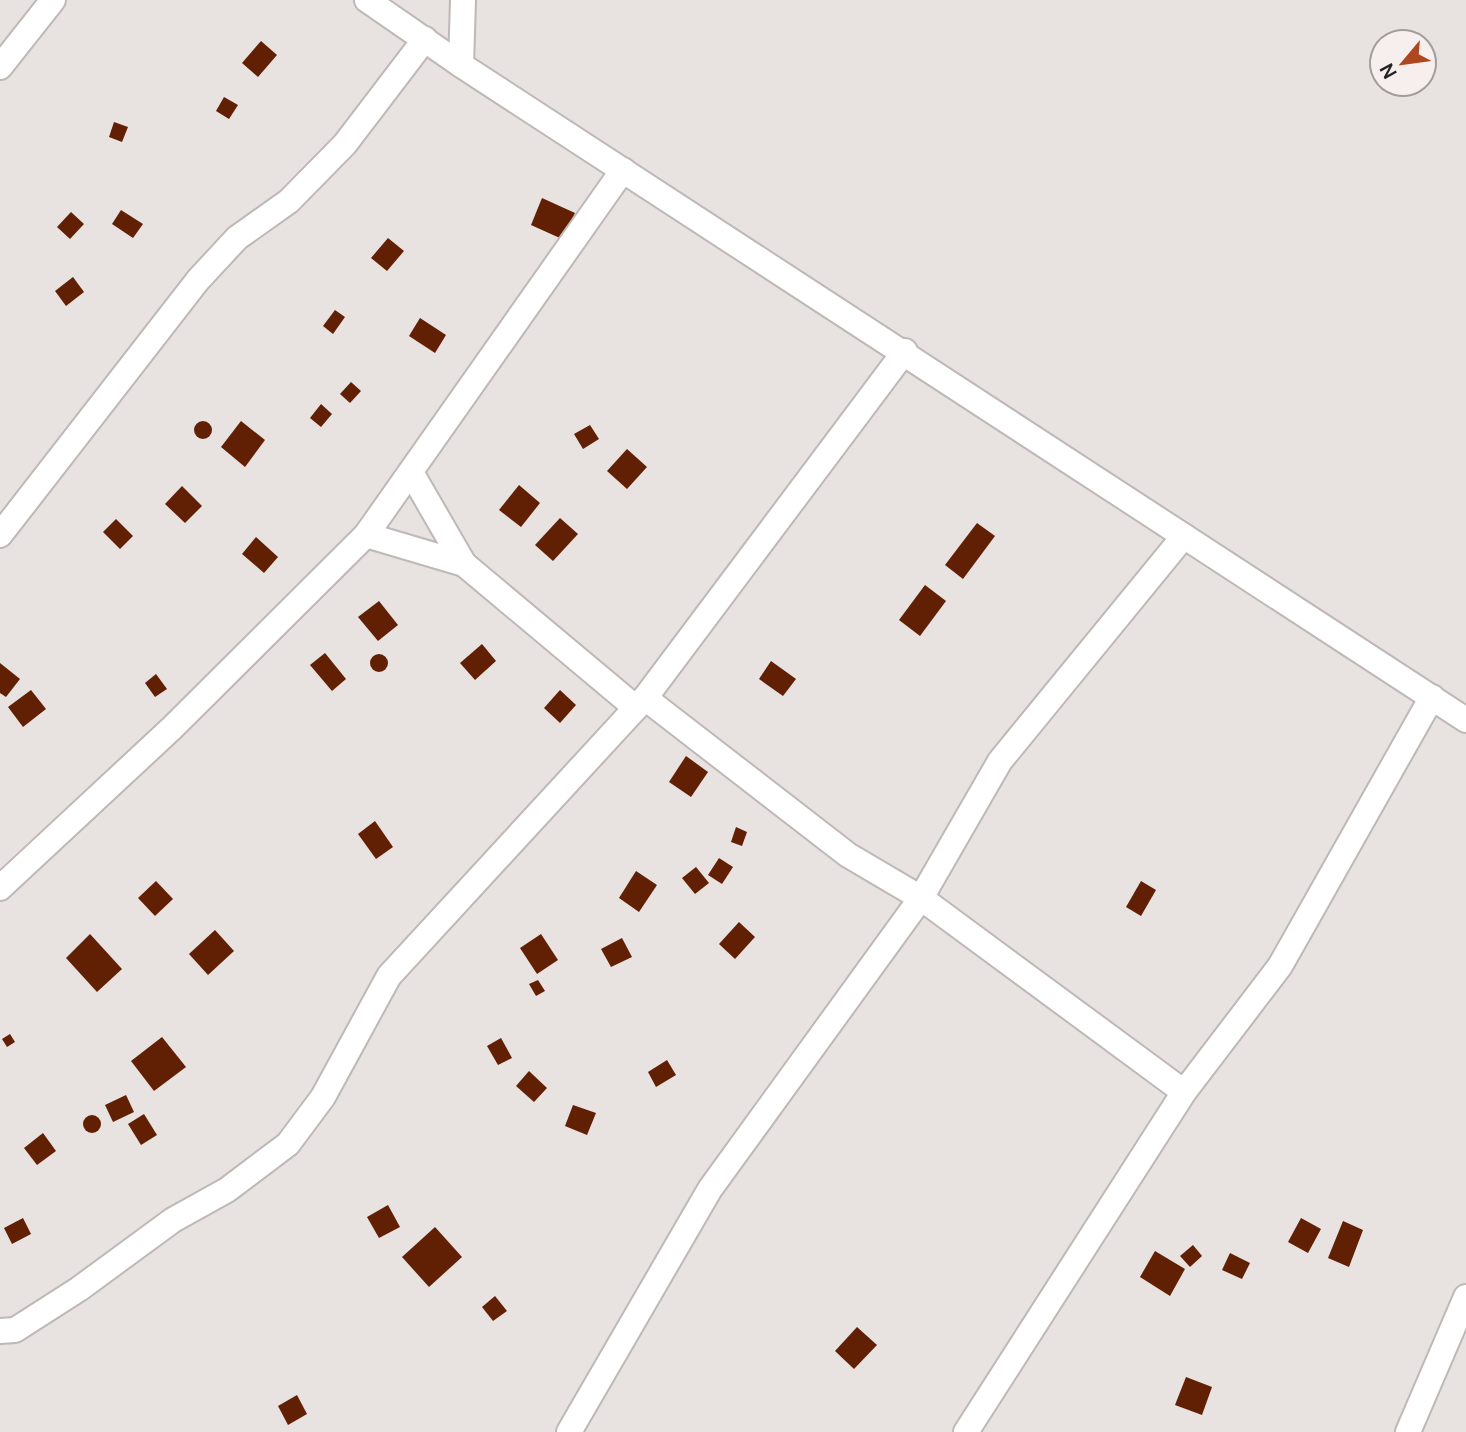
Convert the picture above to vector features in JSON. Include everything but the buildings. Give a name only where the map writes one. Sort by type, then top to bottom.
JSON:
[{"type":"street","points":[[0,67],[53,0]]},
{"type":"street","points":[[368,0],[461,65],[905,351],[1466,720]]},
{"type":"street","points":[[461,65],[463,0]]},
{"type":"street","points":[[0,535],[198,280],[237,238],[289,201],[345,145],[425,39]]},
{"type":"street","points":[[0,888],[172,728],[366,536],[623,170]]},
{"type":"street","points":[[0,1331],[15,1330],[79,1289],[173,1220],[227,1190],[288,1144],[323,1097],[389,976],[640,703],[905,351]]},
{"type":"street","points":[[412,474],[464,564],[640,703],[848,855],[921,898],[1184,1092]]},
{"type":"street","points":[[366,536],[464,564]]},
{"type":"street","points":[[569,1432],[710,1189],[921,898],[1000,761],[1184,536]]},
{"type":"street","points":[[966,1432],[1184,1092],[1280,966],[1432,697]]},
{"type":"street","points":[[1408,1432],[1466,1297]]}]
